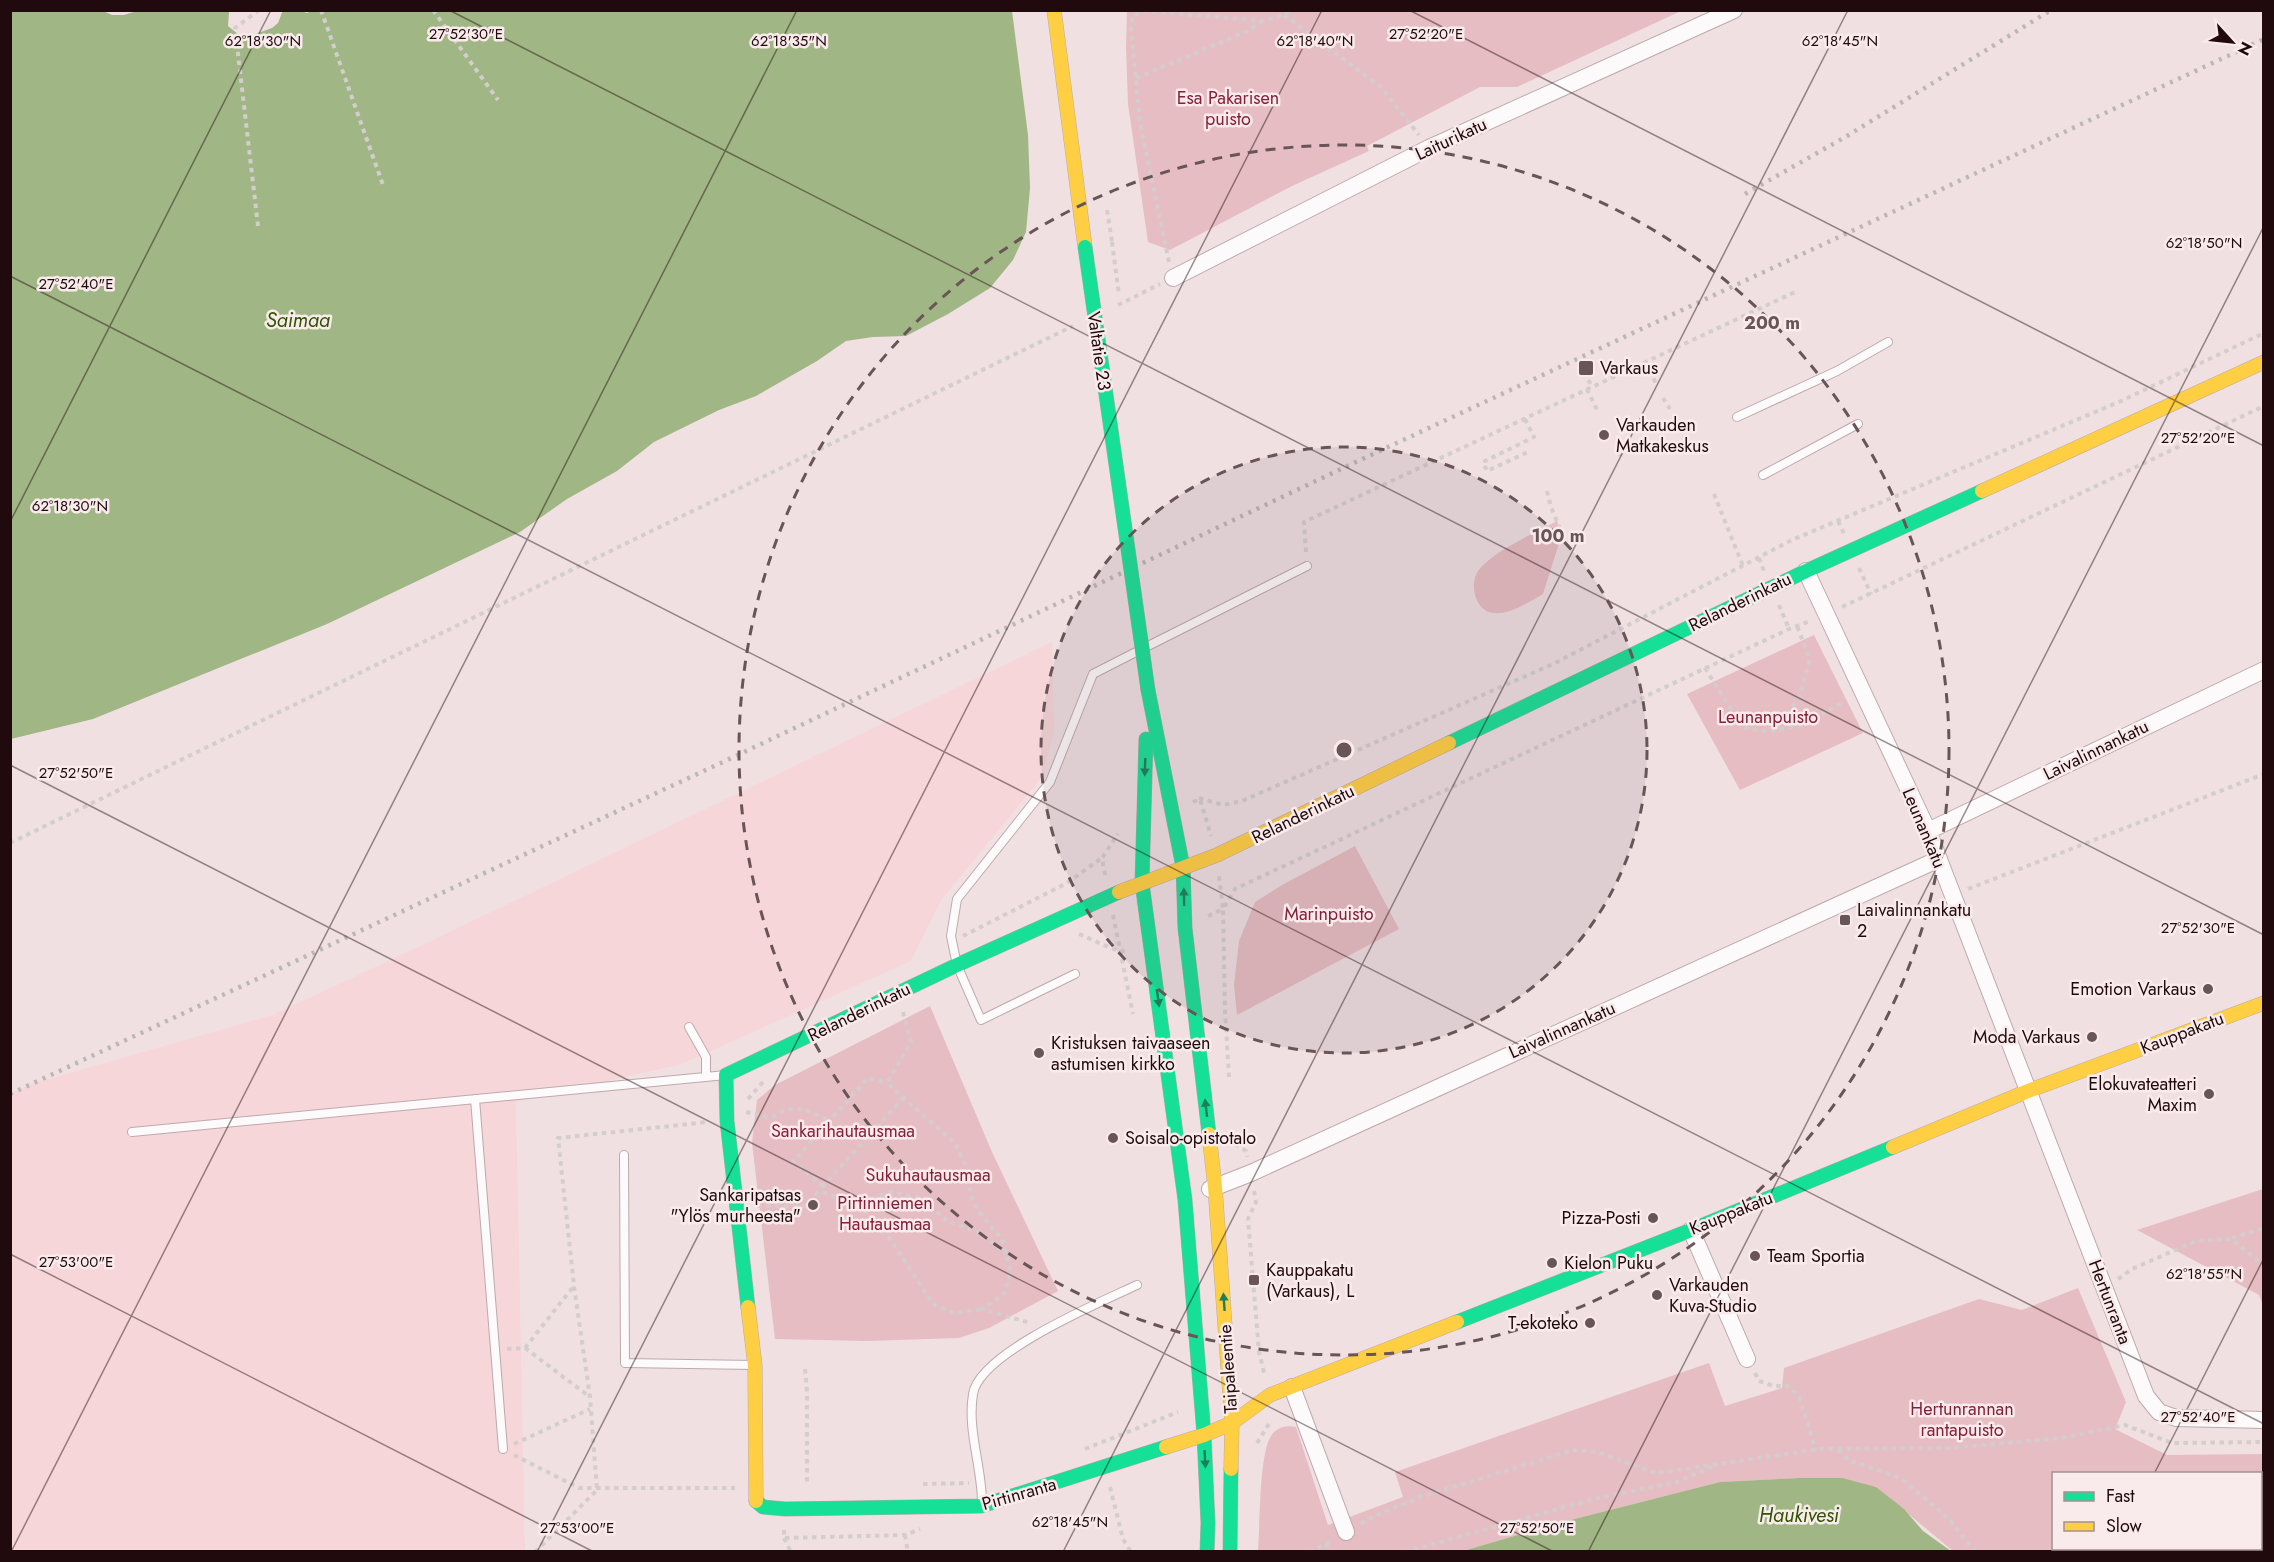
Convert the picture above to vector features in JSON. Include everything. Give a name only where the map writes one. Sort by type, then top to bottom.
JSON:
[{"type":"main road","name":"Valtatie 23","points":[[1054,10],[1150,709]]},
{"type":"main road","name":"Relanderinkatu","points":[[726,1075],[957,965],[1142,883],[1217,855],[1806,571],[2264,362]]},
{"type":"main road","points":[[1150,709],[1183,867]]},
{"type":"main road","points":[[1142,883],[1145,745],[1150,709]]},
{"type":"main road","name":"Taipaleentie","points":[[1183,867],[1185,928],[1215,1187],[1232,1423],[1230,1551]]},
{"type":"main road","name":"Taipaleentie","points":[[1142,883],[1185,1200],[1204,1435],[1207,1551]]},
{"type":"main road","name":"Kauppakatu","points":[[1204,1435],[1232,1423],[1270,1395],[1691,1230],[2028,1091],[2264,1003]]},
{"type":"main road","points":[[726,1075],[727,1121],[755,1365],[756,1495]]},
{"type":"main road","name":"Pirtinranta","points":[[756,1495],[763,1508],[981,1506],[1204,1435]]},
{"type":"street","name":"Laiturikatu","points":[[1173,278],[1429,148],[1734,10]]},
{"type":"street","name":"Leunankatu","points":[[1806,571],[1928,831],[2028,1091]]},
{"type":"street","name":"Laivalinnankatu","points":[[1928,831],[2264,670]]},
{"type":"street","name":"Laivalinnankatu","points":[[1185,1200],[1251,1173],[1939,860]]},
{"type":"street","name":"Hertunranta","points":[[2028,1091],[2146,1396],[2159,1412],[2176,1418],[2264,1420]]},
{"type":"street","points":[[1691,1230],[1748,1359]]},
{"type":"street","points":[[1292,1387],[1350,1530]]},
{"type":"lane","points":[[1737,417],[1837,371],[1888,342]]},
{"type":"lane","points":[[1763,475],[1858,424]]},
{"type":"lane","points":[[1075,974],[981,1020],[957,965],[951,936],[957,898],[1050,782],[1093,674],[1307,566]]},
{"type":"lane","points":[[689,1027],[706,1057],[706,1077]]},
{"type":"lane","points":[[132,1132],[726,1075]]},
{"type":"lane","points":[[475,1099],[502,1449]]},
{"type":"lane","points":[[624,1155],[625,1363],[755,1365]]},
{"type":"lane","points":[[981,1506],[982,1482],[970,1423],[973,1391],[982,1374],[1048,1328],[1137,1285]]},
{"type":"path","points":[[258,226],[235,28],[259,10]]},
{"type":"path","points":[[321,10],[384,188]]},
{"type":"path","points":[[433,10],[498,100]]},
{"type":"path","points":[[1136,78],[1248,31],[1263,21],[1284,15],[1290,10]]},
{"type":"path","points":[[1113,307],[1173,278],[1140,123],[1131,29],[1132,17],[1143,11],[1263,21]]},
{"type":"path","points":[[1284,15],[1381,87],[1429,148]]},
{"type":"path","points":[[1307,566],[1305,522],[1795,292]]},
{"type":"path","points":[[10,843],[1082,322]]},
{"type":"path","points":[[1196,795],[1200,799],[1223,805],[1242,801],[1553,664],[1792,540],[2121,401],[2264,333]]},
{"type":"path","points":[[1646,362],[1656,384]]},
{"type":"path","points":[[1580,364],[1598,412]]},
{"type":"path","points":[[1663,398],[1670,409]]},
{"type":"path","points":[[1230,1087],[1225,1010],[1223,909],[1235,889],[1706,668],[1827,614],[2264,405]]},
{"type":"path","points":[[1525,419],[1534,437],[1483,462],[1487,471],[1528,452]]},
{"type":"path","points":[[1547,491],[1562,534]]},
{"type":"path","points":[[1714,494],[1743,566]]},
{"type":"path","points":[[1777,730],[1800,695],[1810,659],[1797,626]]},
{"type":"path","points":[[1706,668],[1742,727],[1767,732],[1803,724],[1841,702]]},
{"type":"path","points":[[1975,886],[2264,774]]},
{"type":"path","points":[[1070,938],[1081,934],[1120,952]]},
{"type":"path","points":[[892,1017],[913,1006]]},
{"type":"path","points":[[887,1083],[911,1042],[903,1011]]},
{"type":"path","points":[[597,1490],[590,1397],[574,1286],[558,1138],[727,1121],[744,1123],[748,1097],[760,1084],[770,1078]]},
{"type":"path","points":[[823,1186],[793,1162],[868,1078],[887,1083],[955,1143],[965,1164],[972,1199],[979,1212],[1002,1239],[1011,1272],[1004,1294],[982,1309]]},
{"type":"path","points":[[753,1206],[806,1206],[904,1096]]},
{"type":"path","points":[[746,1112],[771,1118],[779,1113],[804,1108],[829,1121]]},
{"type":"path","points":[[1234,1143],[1246,1151],[1256,1202],[1248,1220],[1259,1353],[1276,1414],[1257,1441],[1256,1449]]},
{"type":"path","points":[[818,1192],[829,1194],[864,1210],[890,1239],[933,1304],[953,1313],[982,1309],[1048,1328]]},
{"type":"path","points":[[855,1206],[890,1192],[921,1198],[947,1221],[981,1233],[1006,1254]]},
{"type":"path","points":[[2104,1288],[2132,1269],[2196,1241],[2231,1239],[2264,1228]]},
{"type":"path","points":[[2231,1239],[2264,1265]]},
{"type":"path","points":[[525,1348],[574,1286]]},
{"type":"path","points":[[495,1351],[525,1348],[590,1397]]},
{"type":"path","points":[[1748,1359],[1759,1381],[1774,1386],[1788,1386],[1799,1397],[1816,1450]]},
{"type":"path","points":[[805,1369],[807,1486]]},
{"type":"path","points":[[502,1449],[590,1409]]},
{"type":"path","points":[[1082,1450],[1182,1411]]},
{"type":"path","points":[[1350,1530],[1377,1515],[1418,1498],[1573,1450],[1597,1452],[1656,1473],[1816,1450],[1950,1448],[2061,1438],[2126,1425],[2172,1443],[2264,1442]]},
{"type":"path","points":[[502,1449],[579,1488],[756,1495]]},
{"type":"path","points":[[1838,1449],[1850,1461],[1903,1480],[1949,1519],[1975,1551]]},
{"type":"path","points":[[1405,1551],[1594,1499],[1677,1482],[1719,1464]]},
{"type":"path","points":[[912,1484],[982,1482]]},
{"type":"path","points":[[796,1486],[818,1486]]},
{"type":"path","points":[[535,1551],[597,1490]]},
{"type":"path","points":[[1112,1494],[1123,1539],[1131,1551]]},
{"type":"path","points":[[905,1535],[908,1551]]},
{"type":"path","points":[[784,1538],[791,1551]]},
{"type":"path","points":[[1325,1544],[1332,1551]]},
{"type":"shaded area","points":[[1052,642],[1054,732],[1042,777],[942,899],[911,961],[682,1064],[516,1102],[525,1551],[11,1551],[10,1094],[31,1084],[273,1015]]},
{"type":"green space","name":"Esa Pakarisen puisto","points":[[1127,10],[1681,11],[1517,87],[1480,87],[1367,146],[1369,151],[1292,186],[1170,250],[1148,242],[1128,104]]},
{"type":"green space","points":[[1557,521],[1562,534],[1543,594],[1507,612],[1489,612],[1482,607],[1476,598],[1474,584],[1476,574],[1484,564],[1514,543]]},
{"type":"green space","name":"Leunanpuisto","points":[[1814,635],[1863,733],[1740,790],[1687,694]]},
{"type":"green space","name":"Marinpuisto","points":[[1355,846],[1399,929],[1237,1015],[1234,985],[1239,941],[1255,902]]},
{"type":"green space","name":"Pirtinniemen Hautausmaa","points":[[930,1006],[992,1152],[1058,1291],[989,1328],[959,1338],[867,1341],[775,1339],[752,1143],[757,1100],[775,1085]]},
{"type":"green space","points":[[2263,1189],[2263,1305],[2259,1295],[2137,1230]]},
{"type":"green space","name":"Hertunrannan rantapuisto","points":[[2078,1288],[2126,1402],[2115,1429],[2167,1455],[2263,1454],[2264,1518],[2262,1519],[2262,1472],[2052,1472],[2052,1550],[2212,1550],[1953,1551],[1876,1487],[1800,1478],[1720,1482],[1555,1524],[1463,1551],[1258,1552],[1264,1458],[1271,1436],[1282,1427],[1296,1427],[1328,1525],[1403,1497],[1395,1472],[1709,1363],[1725,1406],[1782,1388],[1784,1368],[1979,1299],[2022,1310]]},
{"type":"water","name":"Saimaa","points":[[101,10],[112,15],[124,15],[140,10],[226,11],[229,12],[228,26],[239,35],[247,37],[272,28],[278,23],[283,10],[307,13],[313,10],[1012,11],[1028,135],[1030,188],[1026,232],[1013,260],[990,288],[948,314],[906,336],[846,341],[817,361],[756,396],[719,410],[654,442],[617,471],[567,499],[520,532],[327,624],[93,719],[11,739],[11,11]]},
{"type":"water","name":"Haukivesi","points":[[1842,1478],[1876,1487],[1904,1509],[1923,1531],[1951,1551],[1463,1551],[1555,1524],[1720,1482]]},
{"type":"water","points":[[2262,1517],[2263,1551],[2210,1551],[2262,1550]]},
{"type":"railway","points":[[1745,194],[1847,136],[2051,10]]},
{"type":"railway","points":[[10,1094],[723,762],[1358,461],[2264,39]]},
{"type":"traffic: fast","points":[[1085,247],[1148,690]]},
{"type":"traffic: fast","points":[[1449,743],[1806,571],[1982,491]]},
{"type":"traffic: fast","points":[[1148,690],[1183,867],[1185,928],[1209,1134]]},
{"type":"traffic: fast","points":[[1146,739],[1142,883],[1185,1200],[1204,1435],[1207,1552]]},
{"type":"traffic: fast","points":[[748,1307],[727,1121],[726,1075],[957,965],[1119,892]]},
{"type":"traffic: fast","points":[[1457,1322],[1893,1147]]},
{"type":"traffic: fast","points":[[756,1501],[763,1507],[785,1509],[981,1506],[1166,1447]]},
{"type":"traffic: fast","points":[[1230,1552],[1231,1469]]},
{"type":"traffic: slow","points":[[1054,10],[1085,247]]},
{"type":"traffic: slow","points":[[1982,491],[2264,362]]},
{"type":"traffic: slow","points":[[1119,892],[1217,855],[1449,743]]},
{"type":"traffic: slow","points":[[1893,1147],[2028,1091],[2264,1003]]},
{"type":"traffic: slow","points":[[1209,1134],[1232,1423],[1231,1469]]},
{"type":"traffic: slow","points":[[748,1307],[755,1366],[756,1501]]},
{"type":"traffic: slow","points":[[1166,1447],[1232,1423],[1270,1395],[1457,1322]]},
{"type":"place","name":"Varkaus","points":[[1586,368]]},
{"type":"place","name":"Varkauden Matkakeskus","points":[[1604,435]]},
{"type":"place","name":"Laivalinnankatu 2","points":[[1845,920]]},
{"type":"place","name":"Emotion Varkaus","points":[[2208,989]]},
{"type":"place","name":"Moda Varkaus","points":[[2092,1037]]},
{"type":"place","name":"Kristuksen taivaaseen astumisen kirkko","points":[[1039,1053]]},
{"type":"place","name":"Elokuvateatteri Maxim","points":[[2209,1094]]},
{"type":"place","name":"Soisalo-opistotalo","points":[[1113,1138]]},
{"type":"place","name":"Sankaripatsas \"Ylös murheesta\"","points":[[813,1205]]},
{"type":"place","name":"Pizza-Posti","points":[[1653,1218]]},
{"type":"place","name":"Team Sportia","points":[[1755,1256]]},
{"type":"place","name":"Kielon Puku","points":[[1552,1263]]},
{"type":"place","name":"Kauppakatu (Varkaus), L","points":[[1254,1280]]},
{"type":"place","name":"Varkauden Kuva-Studio","points":[[1657,1295]]},
{"type":"place","name":"T-ekoteko","points":[[1590,1323]]},
{"type":"park label","name":"Sankarihautausmaa","points":[[843,1131]]},
{"type":"park label","name":"Sukuhautausmaa","points":[[928,1175]]}]
